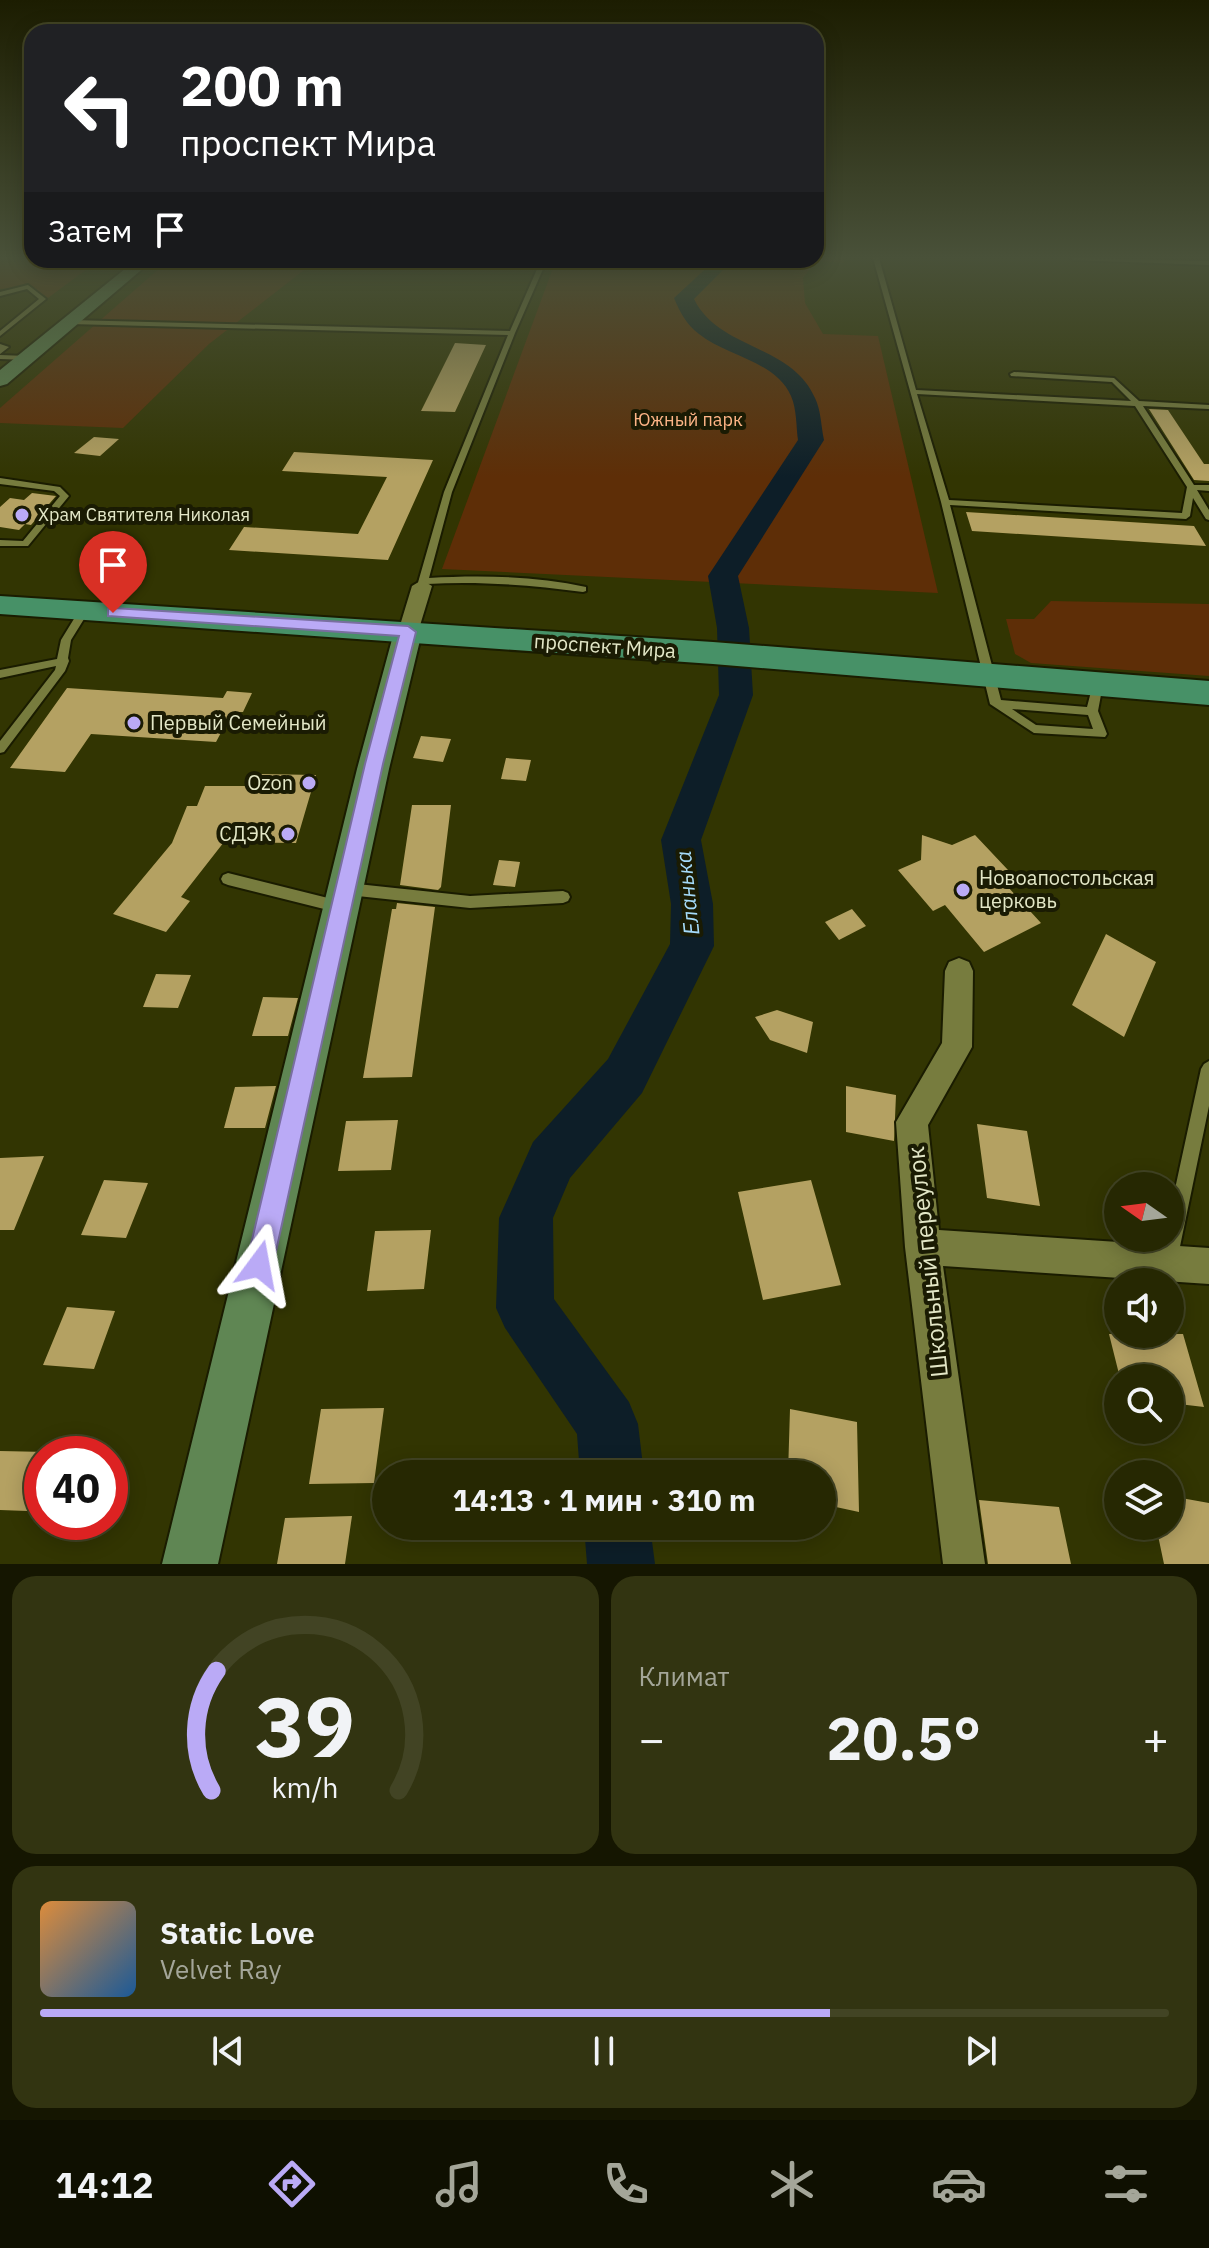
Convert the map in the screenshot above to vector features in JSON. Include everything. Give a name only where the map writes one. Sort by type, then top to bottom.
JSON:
[{"type":"main road","name":"проспект Мира","points":[[0,605],[774,658],[991,690],[1095,698],[1209,693]]},
{"type":"street","points":[[0,380],[59,331]]},
{"type":"street","points":[[190,1564],[374,764],[423,583]]},
{"type":"street","name":"Школьный переулок","points":[[959,971],[957,1047],[912,1122],[923,1247],[964,1564]]},
{"type":"street","points":[[923,1247],[1209,1266]]},
{"type":"lane","points":[[431,331],[512,333],[448,492],[423,583],[529,581],[583,589]]},
{"type":"lane","points":[[896,331],[945,502],[991,690],[1034,729],[1101,734],[1095,698]]},
{"type":"lane","points":[[0,352],[27,358]]},
{"type":"lane","points":[[1014,374],[1114,380],[1139,405],[1209,517]]},
{"type":"lane","points":[[913,392],[1209,407]]},
{"type":"lane","points":[[0,492],[4,482],[57,489],[65,496],[25,544],[0,543]]},
{"type":"lane","points":[[945,502],[1186,516],[1191,487]]},
{"type":"lane","points":[[1191,487],[1209,488]]},
{"type":"lane","points":[[0,749],[60,671],[66,640],[84,611]]},
{"type":"lane","points":[[0,674],[64,661]]},
{"type":"lane","points":[[228,879],[345,898],[470,902],[563,897]]},
{"type":"lane","points":[[1168,1264],[1209,1069]]},
{"type":"green space","points":[[88,331],[226,331],[123,428],[0,423],[0,408]]},
{"type":"green space","name":"Южный парк","points":[[530,331],[821,331],[823,334],[878,336],[938,593],[442,569]]},
{"type":"green space","points":[[1051,601],[1209,604],[1209,676],[1031,663],[1015,654],[1006,619],[1034,619]]},
{"type":"building","points":[[455,343],[486,345],[455,412],[421,411]]},
{"type":"building","points":[[1149,409],[1168,410],[1204,464],[1209,464],[1209,481],[1194,480]]},
{"type":"building","points":[[94,437],[119,439],[100,456],[74,453]]},
{"type":"building","points":[[294,452],[433,460],[388,560],[229,550],[244,527],[358,534],[387,477],[282,471]]},
{"type":"building","name":"Храм Святителя Николая","points":[[32,493],[56,496],[31,525],[25,524],[19,530],[0,527],[0,507],[10,498],[24,500]]},
{"type":"building","points":[[966,512],[1194,526],[1206,546],[972,531]]},
{"type":"building","name":"Первый Семейный","points":[[67,688],[223,698],[227,691],[252,693],[243,712],[232,712],[216,742],[91,734],[65,772],[10,768]]},
{"type":"building","points":[[421,736],[451,739],[443,762],[413,758]]},
{"type":"building","points":[[506,758],[531,760],[526,781],[501,779]]},
{"type":"building","points":[[260,774],[316,775],[296,843],[224,842],[181,897],[190,901],[166,932],[113,914],[172,843],[187,806],[197,806],[205,786],[255,786]]},
{"type":"building","points":[[412,805],[451,805],[441,887],[438,890],[400,885]]},
{"type":"building","name":"Новоапостольская церковь","points":[[922,835],[952,845],[975,835],[1008,870],[997,875],[1041,923],[984,952],[945,905],[933,911],[898,870],[921,860]]},
{"type":"building","points":[[499,860],[520,862],[515,887],[493,885]]},
{"type":"building","points":[[397,903],[435,907],[412,1077],[363,1078],[392,909],[396,909]]},
{"type":"building","points":[[852,909],[866,926],[839,940],[825,922]]},
{"type":"building","points":[[1106,934],[1156,962],[1124,1037],[1072,1005]]},
{"type":"building","points":[[156,974],[191,975],[178,1008],[143,1007]]},
{"type":"building","points":[[263,997],[298,998],[288,1036],[252,1036]]},
{"type":"building","points":[[777,1010],[813,1022],[807,1053],[770,1040],[755,1017]]},
{"type":"building","points":[[276,1086],[265,1128],[224,1128],[235,1087]]},
{"type":"building","points":[[846,1086],[896,1095],[894,1141],[846,1132]]},
{"type":"building","points":[[398,1120],[391,1170],[338,1171],[346,1121]]},
{"type":"building","points":[[977,1124],[1027,1131],[1040,1206],[987,1198]]},
{"type":"building","points":[[44,1156],[14,1230],[0,1230],[0,1158]]},
{"type":"building","points":[[104,1180],[148,1183],[126,1238],[81,1235]]},
{"type":"building","points":[[811,1180],[841,1285],[763,1300],[738,1192]]},
{"type":"building","points":[[431,1230],[424,1289],[367,1291],[375,1231]]},
{"type":"building","points":[[67,1307],[115,1311],[94,1369],[43,1365]]},
{"type":"building","points":[[1184,1337],[1204,1407],[1184,1405],[1184,1364],[1116,1364],[1112,1348],[1184,1348]]},
{"type":"building","points":[[384,1408],[377,1460],[372,1460],[372,1483],[309,1484],[321,1409]]},
{"type":"building","points":[[790,1409],[857,1422],[859,1512],[836,1507],[836,1460],[788,1460]]},
{"type":"building","points":[[0,1451],[24,1452],[24,1511],[0,1510]]},
{"type":"building","points":[[1184,1499],[1209,1503],[1209,1564],[1164,1564],[1159,1540],[1184,1540]]},
{"type":"building","points":[[979,1500],[1059,1507],[1071,1564],[988,1564]]},
{"type":"building","points":[[352,1516],[345,1564],[277,1564],[285,1518]]},
{"type":"waterway","name":"Еланька","points":[[611,1460],[607,1424],[525,1308],[526,1218],[551,1160],[625,1076],[692,946],[692,904],[681,840],[736,695],[733,628],[723,576],[811,440],[805,401],[793,380],[778,368],[708,331]]},
{"type":"waterway","name":"Еланька","points":[[618,1540],[621,1564]]},
{"type":"place","name":"Храм Святителя Николая","points":[[22,515]]},
{"type":"place","name":"Первый Семейный","points":[[134,723]]},
{"type":"place","name":"Ozon","points":[[309,783]]},
{"type":"place","name":"СДЭК","points":[[288,834]]},
{"type":"place","name":"Новоапостольская церковь","points":[[963,890]]},
{"type":"route","points":[[113,613],[408,632],[374,764],[348,889],[259,1265]]}]
